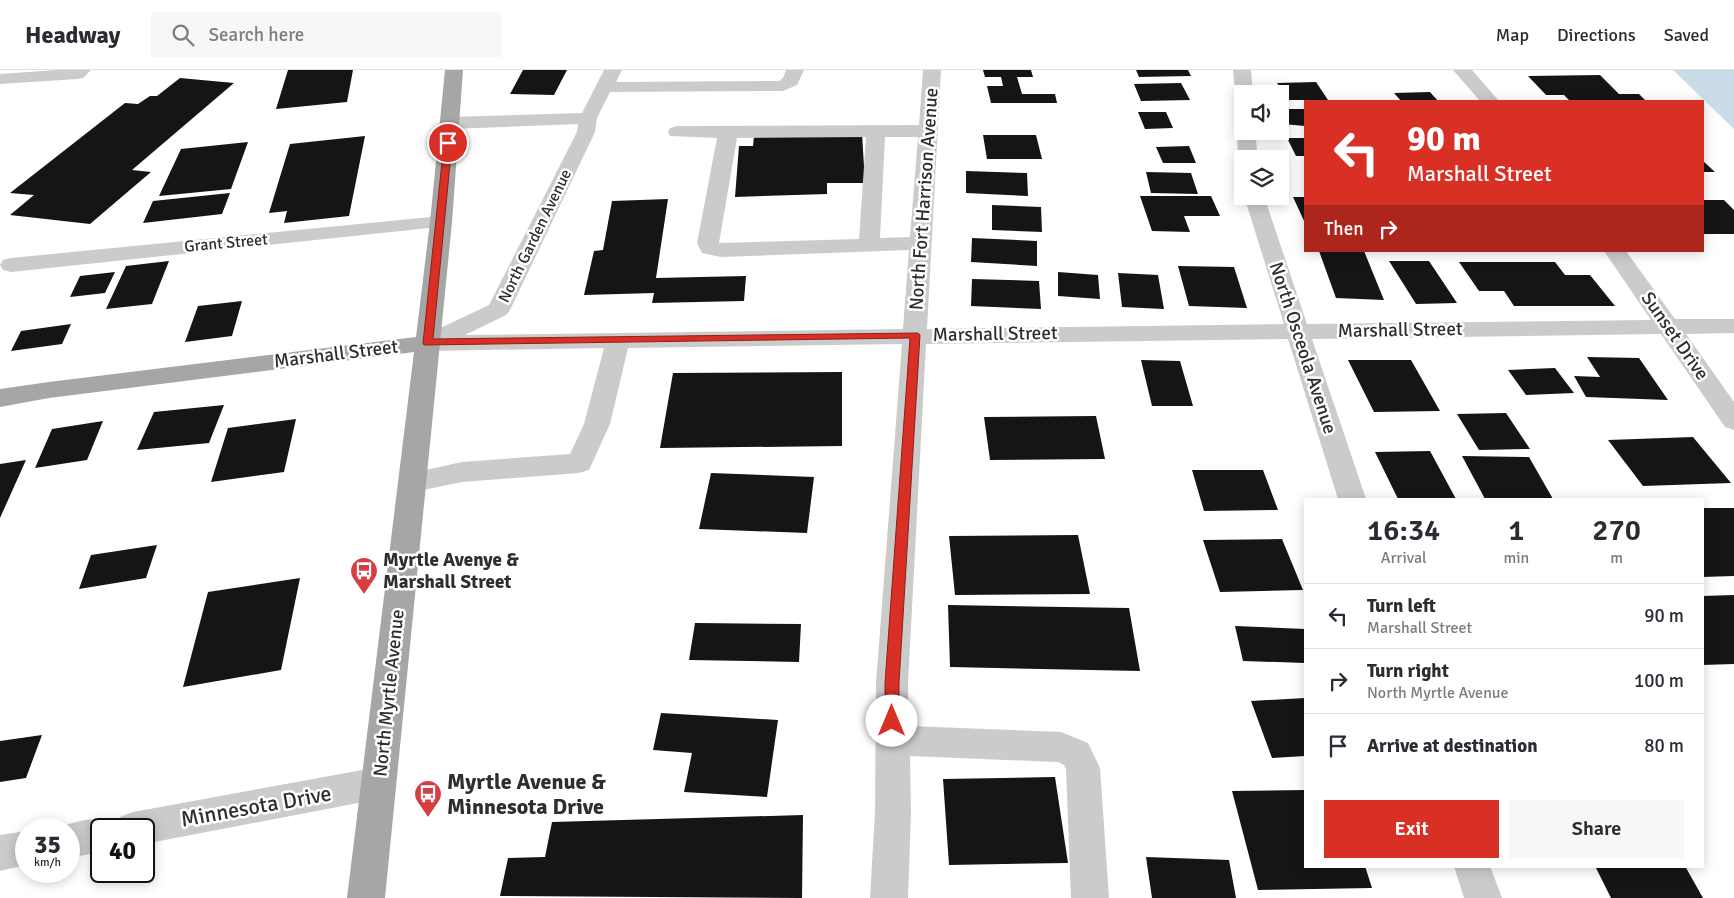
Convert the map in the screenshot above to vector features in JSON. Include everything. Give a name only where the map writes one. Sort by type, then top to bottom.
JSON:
[{"type":"main road","name":"North Myrtle Avenue","points":[[366,898],[441,222],[454,70]]},
{"type":"main road","name":"Marshall Street","points":[[0,398],[49,390],[428,343]]},
{"type":"main road","name":"Marshall Street","points":[[0,394],[49,390]]},
{"type":"street","name":"North Garden Avenue","points":[[428,343],[498,310],[586,132],[588,118],[613,70]]},
{"type":"street","points":[[604,87],[782,86],[791,81],[795,70]]},
{"type":"street","name":"North Fort Harrison Avenue","points":[[889,898],[893,812],[892,683],[932,70]]},
{"type":"street","points":[[1242,70],[1243,85]]},
{"type":"street","points":[[1462,70],[1489,100]]},
{"type":"street","points":[[0,80],[80,72]]},
{"type":"street","points":[[450,123],[588,118]]},
{"type":"street","points":[[869,244],[876,131]]},
{"type":"street","points":[[677,132],[928,131]]},
{"type":"street","points":[[728,132],[708,243],[710,248],[721,250],[921,243]]},
{"type":"street","name":"North Osceola Avenue","points":[[1257,205],[1352,498]]},
{"type":"street","name":"Grant Street","points":[[11,265],[441,222]]},
{"type":"street","name":"Sunset Drive","points":[[1617,252],[1734,421]]},
{"type":"street","name":"Marshall Street","points":[[428,343],[915,335],[1734,326]]},
{"type":"street","points":[[412,482],[462,472],[579,463],[597,424],[618,340]]},
{"type":"street","points":[[892,740],[1061,747],[1076,754],[1083,768],[1090,898]]},
{"type":"street","name":"Minnesota Drive","points":[[155,825],[379,784]]},
{"type":"street","points":[[0,853],[15,850]]},
{"type":"street","points":[[1473,868],[1483,898]]},
{"type":"water","points":[[1673,70],[1734,70],[1734,129]]},
{"type":"building","points":[[288,70],[353,70],[347,102],[276,109]]},
{"type":"building","points":[[523,70],[567,70],[554,95],[510,94]]},
{"type":"building","points":[[983,70],[1031,70],[1033,77],[1017,77],[1022,94],[1055,94],[1057,103],[991,103],[987,86],[1003,86],[1001,77],[985,77]]},
{"type":"building","points":[[1136,70],[1188,70],[1191,76],[1139,77]]},
{"type":"building","points":[[1600,75],[1619,94],[1639,94],[1645,100],[1569,100],[1564,95],[1546,95],[1528,76]]},
{"type":"building","points":[[180,78],[234,83],[132,170],[151,172],[90,224],[10,215],[34,195],[10,193],[125,103],[138,104],[150,96],[157,96]]},
{"type":"building","points":[[1316,82],[1328,100],[1289,100],[1289,85],[1278,85],[1277,83]]},
{"type":"building","points":[[1181,83],[1190,100],[1141,101],[1134,84]]},
{"type":"building","points":[[1430,92],[1437,100],[1400,100],[1394,93]]},
{"type":"building","points":[[1289,109],[1304,109],[1304,126],[1289,125]]},
{"type":"building","points":[[1138,112],[1166,112],[1173,128],[1145,129]]},
{"type":"building","points":[[862,133],[865,183],[827,183],[827,194],[735,197],[739,146],[753,146],[754,136]]},
{"type":"building","points":[[983,135],[1036,135],[1042,159],[987,159]]},
{"type":"building","points":[[365,136],[349,216],[284,223],[287,211],[269,213],[290,144]]},
{"type":"building","points":[[1289,138],[1304,138],[1304,156],[1296,156],[1288,140]]},
{"type":"building","points":[[248,142],[231,189],[159,196],[181,149]]},
{"type":"building","points":[[1189,146],[1196,163],[1163,163],[1156,147]]},
{"type":"building","points":[[1704,162],[1715,172],[1704,172]]},
{"type":"building","points":[[966,171],[1027,173],[1028,196],[966,193]]},
{"type":"building","points":[[1146,172],[1191,173],[1198,194],[1151,193]]},
{"type":"building","points":[[230,193],[222,214],[143,223],[153,201]]},
{"type":"building","points":[[1140,196],[1211,196],[1220,216],[1184,216],[1190,232],[1152,231]]},
{"type":"building","points":[[1293,197],[1304,197],[1304,221]]},
{"type":"building","points":[[668,199],[656,278],[746,276],[744,301],[652,303],[654,293],[584,295],[594,251],[603,250],[612,201]]},
{"type":"building","points":[[1704,200],[1724,200],[1734,210],[1734,234],[1704,234]]},
{"type":"building","points":[[992,205],[1041,207],[1042,232],[992,230]]},
{"type":"building","points":[[972,238],[1037,241],[1037,266],[971,262]]},
{"type":"building","points":[[1319,252],[1364,252],[1384,300],[1336,298]]},
{"type":"building","points":[[169,261],[152,304],[106,309],[126,266]]},
{"type":"building","points":[[1389,261],[1429,261],[1457,303],[1416,304]]},
{"type":"building","points":[[1459,262],[1555,262],[1565,275],[1590,275],[1615,306],[1514,306],[1504,291],[1479,291]]},
{"type":"building","points":[[1178,266],[1234,267],[1247,308],[1189,306]]},
{"type":"building","points":[[115,272],[105,293],[70,297],[80,276]]},
{"type":"building","points":[[1058,272],[1098,275],[1100,299],[1058,296]]},
{"type":"building","points":[[1118,273],[1158,275],[1164,309],[1122,307]]},
{"type":"building","points":[[972,279],[1039,281],[1041,309],[971,306]]},
{"type":"building","points":[[242,301],[232,336],[185,342],[198,306]]},
{"type":"building","points":[[71,324],[62,344],[11,351],[21,331]]},
{"type":"building","points":[[1587,357],[1639,358],[1668,400],[1586,397],[1574,376],[1600,377]]},
{"type":"building","points":[[1141,360],[1180,361],[1193,406],[1152,406]]},
{"type":"building","points":[[1348,360],[1411,360],[1440,411],[1374,412]]},
{"type":"building","points":[[1555,368],[1574,393],[1526,395],[1508,370]]},
{"type":"building","points":[[842,372],[842,446],[660,448],[673,373]]},
{"type":"building","points":[[224,405],[209,443],[137,450],[154,412]]},
{"type":"building","points":[[1506,413],[1530,449],[1479,450],[1457,414]]},
{"type":"building","points":[[1096,416],[1105,459],[990,460],[984,417]]},
{"type":"building","points":[[296,419],[284,472],[211,482],[228,428]]},
{"type":"building","points":[[103,421],[87,460],[35,468],[52,429]]},
{"type":"building","points":[[1693,437],[1731,483],[1643,486],[1608,440]]},
{"type":"building","points":[[1430,451],[1455,498],[1398,498],[1375,452]]},
{"type":"building","points":[[1462,456],[1529,457],[1552,498],[1484,498]]},
{"type":"building","points":[[26,460],[0,518],[0,464]]},
{"type":"building","points":[[1192,470],[1263,470],[1278,510],[1204,511]]},
{"type":"building","points":[[711,473],[814,477],[807,533],[699,529]]},
{"type":"building","points":[[1704,508],[1734,508],[1734,576],[1704,577]]},
{"type":"building","points":[[1078,535],[1090,594],[955,595],[949,536]]},
{"type":"building","points":[[1282,539],[1303,590],[1220,592],[1203,540]]},
{"type":"building","points":[[157,545],[146,578],[79,589],[91,555]]},
{"type":"building","points":[[300,578],[281,670],[183,687],[208,592]]},
{"type":"building","points":[[1734,595],[1734,664],[1704,665],[1704,596]]},
{"type":"building","points":[[948,605],[1129,608],[1140,671],[950,667]]},
{"type":"building","points":[[695,623],[801,624],[799,662],[689,660]]},
{"type":"building","points":[[1235,626],[1304,629],[1304,663],[1243,661]]},
{"type":"building","points":[[1304,698],[1304,756],[1272,758],[1251,701]]},
{"type":"building","points":[[661,713],[778,720],[767,797],[684,792],[692,753],[653,750]]},
{"type":"building","points":[[42,735],[26,778],[0,782],[0,741]]},
{"type":"building","points":[[1055,777],[1068,863],[949,865],[943,779]]},
{"type":"building","points":[[1304,790],[1304,868],[1366,868],[1372,888],[1258,890],[1232,791]]},
{"type":"building","points":[[803,815],[802,898],[500,896],[508,858],[545,857],[552,822]]},
{"type":"building","points":[[1146,857],[1229,860],[1236,898],[1152,898]]},
{"type":"building","points":[[1596,868],[1686,868],[1703,898],[1611,898]]},
{"type":"place","name":"Myrtle Avenye & Marshall Street","points":[[364,595]]},
{"type":"place","name":"Myrtle Avenue & Minnesota Drive","points":[[428,818]]},
{"type":"route","points":[[448,143],[428,343],[915,335],[892,683],[892,721]]}]
